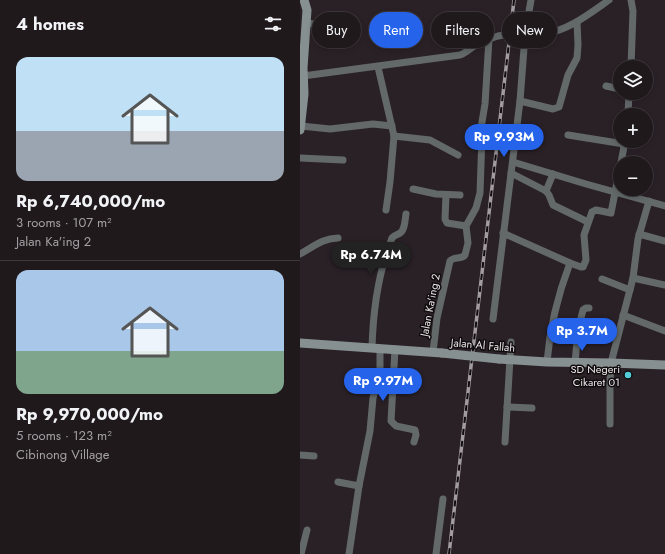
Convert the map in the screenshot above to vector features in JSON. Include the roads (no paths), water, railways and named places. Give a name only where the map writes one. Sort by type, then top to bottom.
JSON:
[{"type":"street","points":[[304,0],[308,10],[302,71],[304,94],[300,128],[330,129],[373,124],[392,126]]},
{"type":"street","points":[[528,12],[530,0]]},
{"type":"street","points":[[557,30],[577,22],[609,0]]},
{"type":"street","points":[[631,0],[633,11],[631,60]]},
{"type":"street","points":[[520,101],[554,109],[560,107],[568,75],[577,58],[577,22]]},
{"type":"street","points":[[307,23],[312,24]]},
{"type":"street","points":[[302,71],[378,67],[460,55],[473,48]]},
{"type":"street","points":[[446,195],[445,219],[447,223],[466,226],[476,208],[480,193],[482,136],[484,132],[481,128],[485,104],[488,48]]},
{"type":"street","points":[[493,319],[520,101],[524,48]]},
{"type":"street","points":[[378,67],[394,136],[386,210]]},
{"type":"street","points":[[606,86],[613,88]]},
{"type":"street","points":[[568,134],[613,140]]},
{"type":"street","points":[[394,136],[430,140],[458,155]]},
{"type":"street","points":[[300,158],[343,160]]},
{"type":"street","points":[[513,162],[613,191]]},
{"type":"street","points":[[511,173],[546,191],[552,205],[588,222]]},
{"type":"street","points":[[546,191],[553,174]]},
{"type":"street","points":[[413,189],[436,194],[460,195]]},
{"type":"street","points":[[503,233],[582,267],[586,260],[583,239],[588,222],[594,210],[611,212],[615,196]]},
{"type":"street","points":[[631,196],[665,206]]},
{"type":"street","points":[[610,424],[611,363],[633,278],[639,234],[649,201]]},
{"type":"street","points":[[349,554],[359,486],[370,431],[373,398],[380,373],[376,348],[374,315],[382,266],[392,238],[403,229],[406,214]]},
{"type":"street","name":"Jalan Ka'ing 2","points":[[438,353],[437,318],[451,259],[460,258],[465,255],[468,243],[466,226]]},
{"type":"street","points":[[639,234],[665,241]]},
{"type":"street","points":[[300,254],[321,241],[338,238]]},
{"type":"street","points":[[548,362],[552,319],[561,287],[570,263]]},
{"type":"street","points":[[633,278],[665,286]]},
{"type":"street","points":[[602,279],[630,290]]},
{"type":"street","points":[[575,363],[578,330],[583,310],[589,308]]},
{"type":"street","points":[[623,315],[665,331]]},
{"type":"street","points":[[505,442],[511,342]]},
{"type":"street","name":"Jalan Al Fallah","points":[[300,343],[395,349],[510,360],[665,365]]},
{"type":"street","points":[[395,349],[392,421],[396,426],[415,430],[416,434],[414,442]]},
{"type":"street","points":[[507,407],[532,408]]},
{"type":"street","points":[[300,455],[314,456]]},
{"type":"street","points":[[338,482],[359,486]]},
{"type":"street","points":[[436,554],[443,499]]},
{"type":"street","points":[[300,554],[301,543],[307,530]]},
{"type":"railway","points":[[449,554],[514,0]]},
{"type":"place","name":"SD Negeri Cikaret 01","points":[[628,375]]}]
